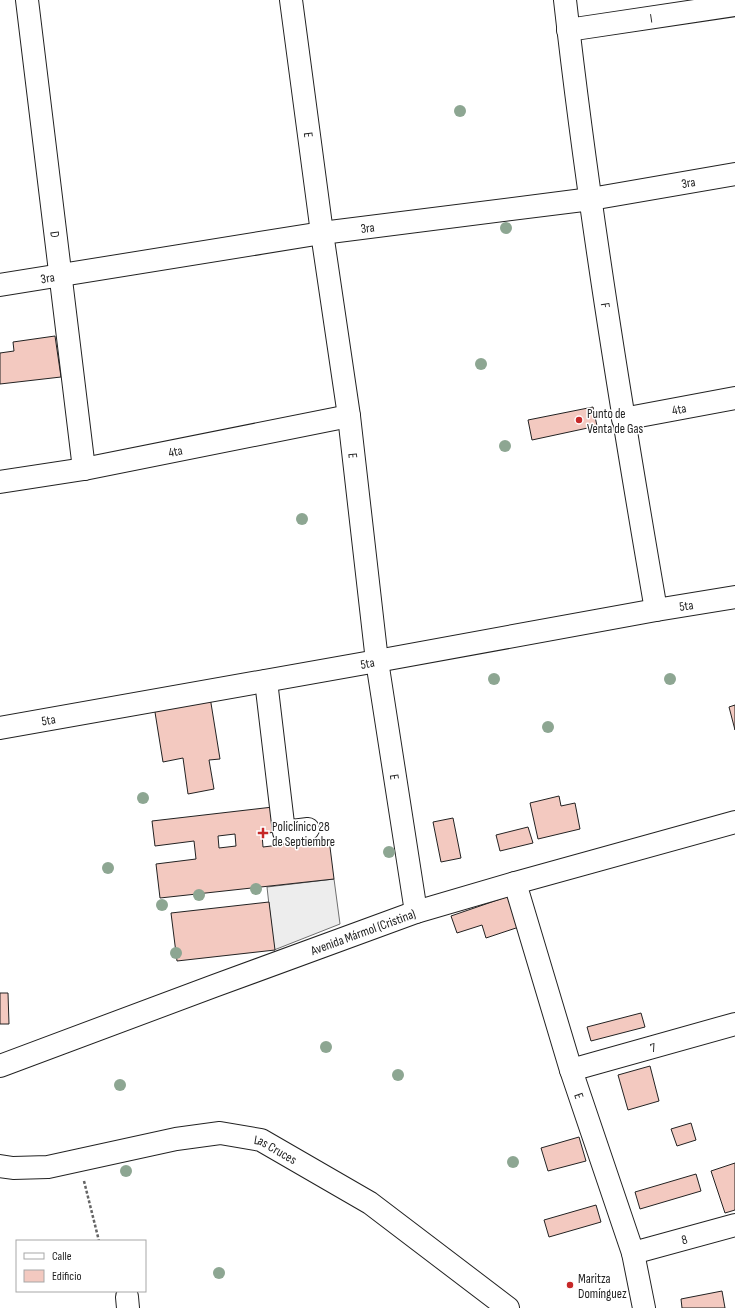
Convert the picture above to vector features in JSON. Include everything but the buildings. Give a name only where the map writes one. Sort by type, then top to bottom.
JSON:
[{"type":"street","name":"D","points":[[27,0],[84,470]]},
{"type":"street","name":"E","points":[[291,0],[322,233],[349,416],[377,661],[416,912]]},
{"type":"street","name":"F","points":[[565,0],[591,199],[623,419],[656,610]]},
{"type":"street","name":"I","points":[[568,30],[735,5]]},
{"type":"street","name":"3ra","points":[[0,285],[322,233],[591,199],[735,174]]},
{"type":"street","name":"4ta","points":[[623,419],[735,398]]},
{"type":"street","name":"4ta","points":[[0,482],[84,470],[349,416]]},
{"type":"street","name":"5ta","points":[[0,728],[735,597]]},
{"type":"street","points":[[266,681],[284,832],[308,829]]},
{"type":"street","name":"Avenida Mármol (Cristina)","points":[[0,1066],[416,912],[735,822]]},
{"type":"street","name":"E","points":[[515,883],[571,1070],[633,1253],[644,1308]]},
{"type":"street","name":"7","points":[[571,1070],[735,1024]]},
{"type":"street","name":"Las Cruces","points":[[0,1166],[13,1168],[48,1167],[176,1138],[220,1133],[261,1140],[370,1203],[508,1308]]},
{"type":"street","name":"8","points":[[633,1253],[735,1225]]},
{"type":"path","points":[[84,1183],[99,1240]]},
{"type":"shaded area","points":[[334,879],[340,924],[274,950],[267,887]]},
{"type":"place","name":"Punto de Venta de Gas","points":[[579,420]]},
{"type":"place","name":"Policlínico 28 de Septiembre","points":[[263,833]]},
{"type":"place","name":"Maritza Domínguez","points":[[570,1285]]}]
